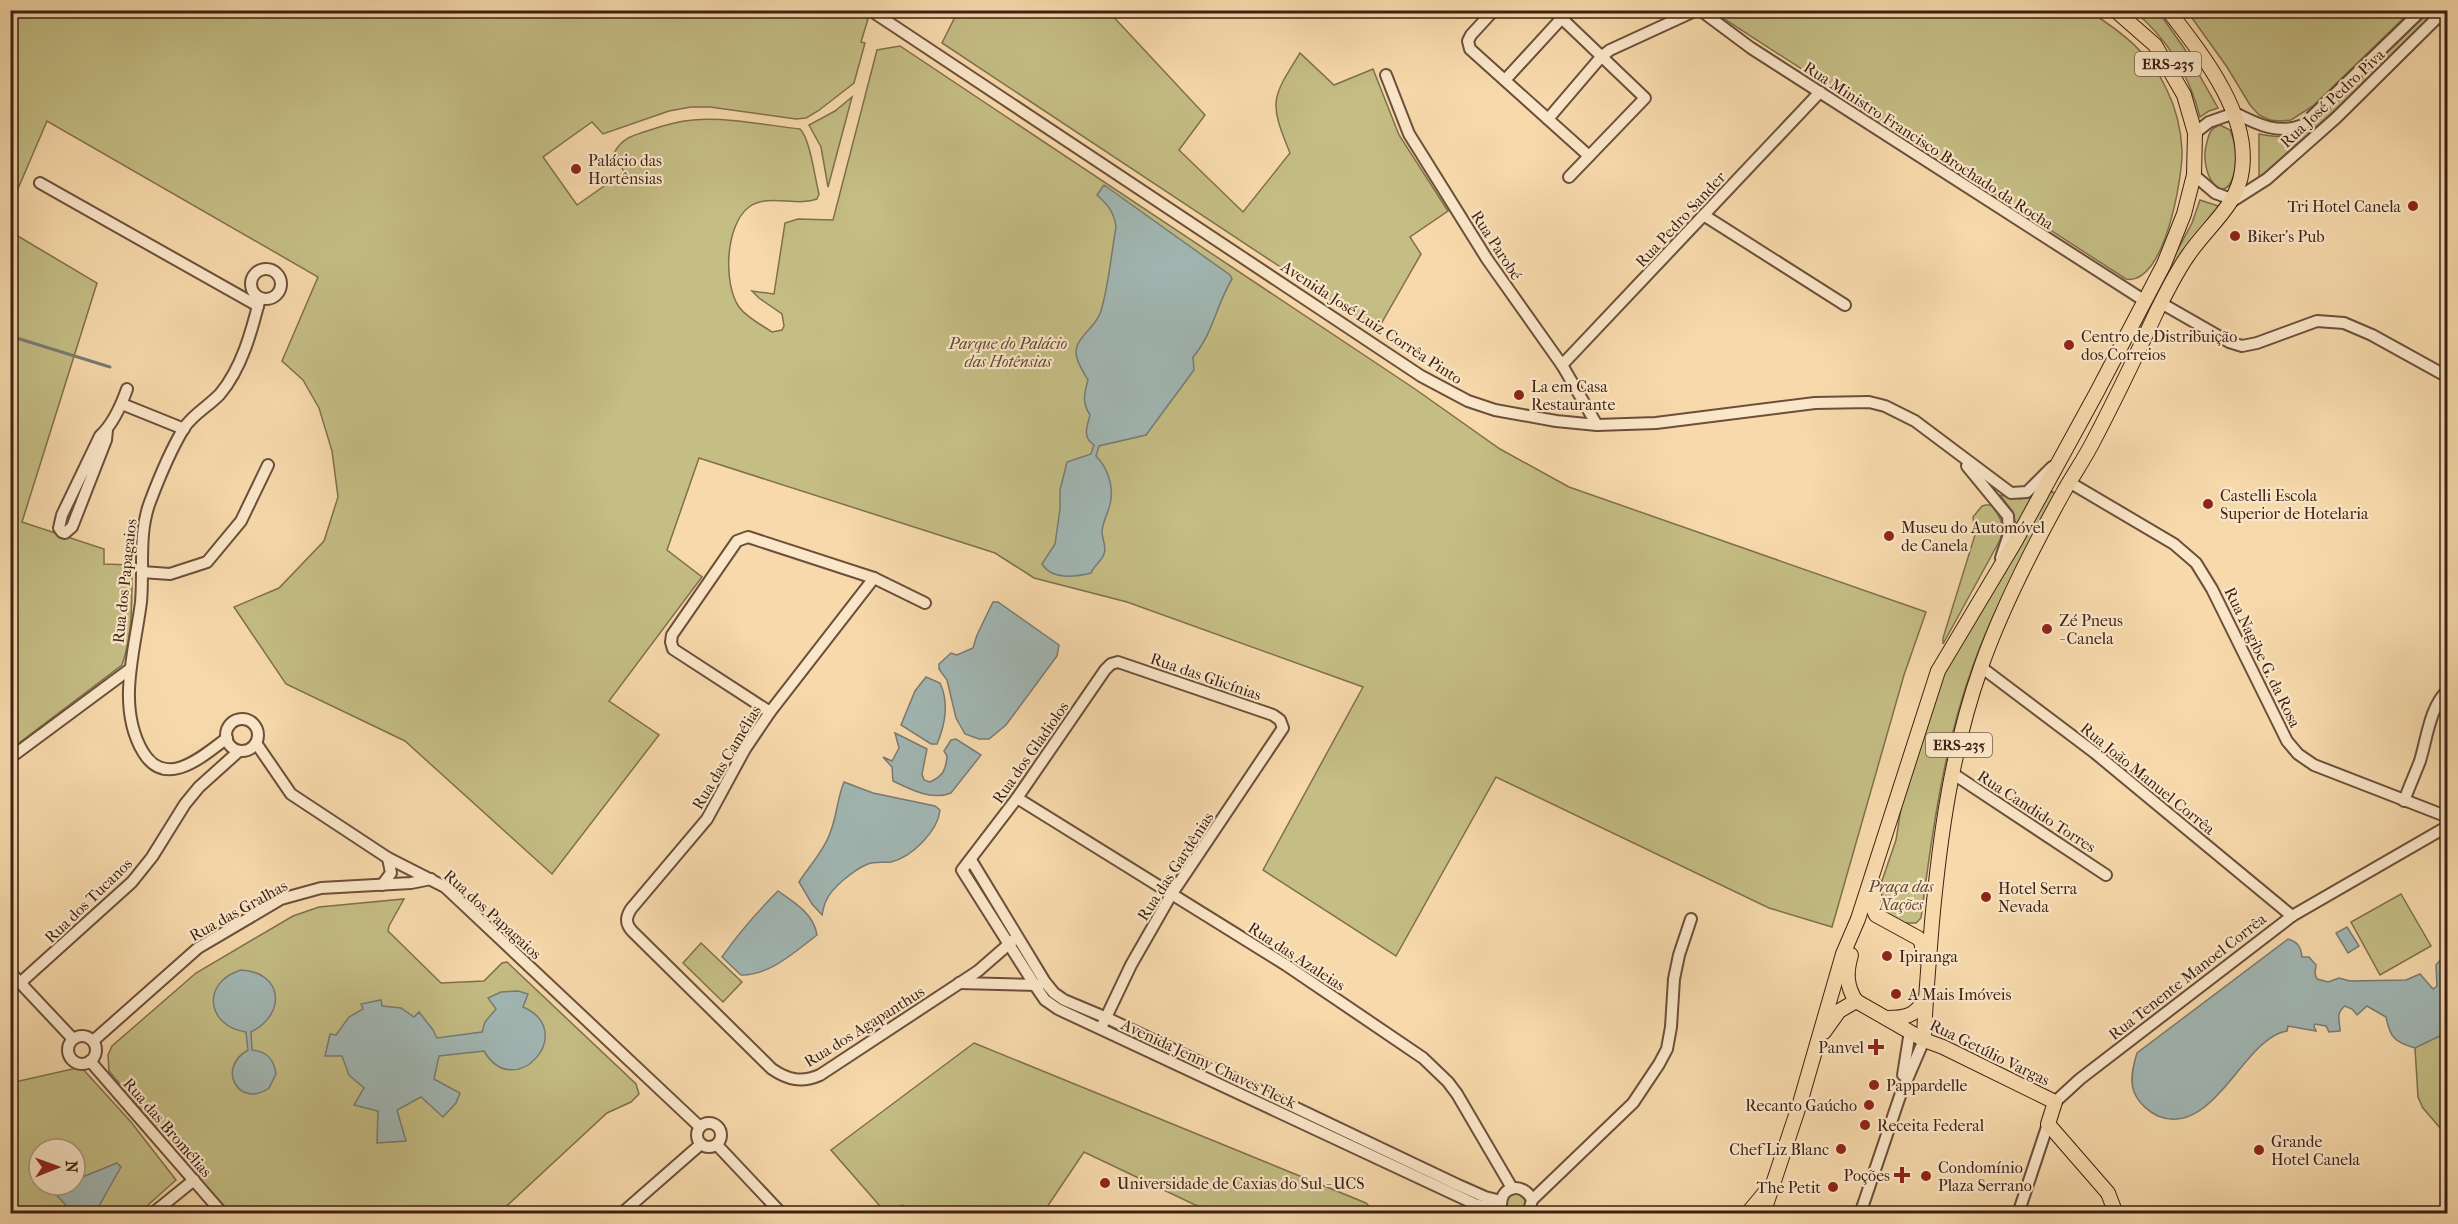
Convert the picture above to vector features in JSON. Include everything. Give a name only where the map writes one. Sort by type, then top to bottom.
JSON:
[{"type":"main road","name":"ERS-235","points":[[1815,1050],[1840,963],[1858,919],[1938,671],[2016,542],[2097,392],[2178,234],[2194,175],[2194,134],[2184,95],[2168,63],[2155,45],[2141,30],[2115,10]]},
{"type":"main road","name":"ERS-235","points":[[1924,1040],[1925,999],[1936,882],[1952,773],[1981,667],[2008,602],[2069,482],[2093,442],[2161,303],[2187,256],[2234,200],[2240,185],[2244,154],[2235,113],[2205,63],[2168,10]]},
{"type":"main road","points":[[2069,482],[2065,479],[2067,465],[2086,427],[2097,392]]},
{"type":"main road","points":[[1882,844],[1873,908],[1876,915],[1889,924]]},
{"type":"main road","points":[[1908,930],[1918,929],[1926,923],[1936,882]]},
{"type":"main road","points":[[1925,999],[1920,1008],[1909,1017],[1887,1018],[1856,1001],[1850,992],[1847,975],[1858,919],[1908,930],[1921,941],[1927,975]]},
{"type":"main road","points":[[1763,1214],[1815,1050],[1839,1011],[1856,1001]]},
{"type":"main road","name":"Rua Getúlio Vargas","points":[[1887,1018],[1924,1040],[1943,1047],[2055,1102]]},
{"type":"main road","name":"Rua Tenente Manoel Corrêa","points":[[2048,1124],[2055,1102]]},
{"type":"main road","points":[[2048,1124],[2108,1193],[2116,1214]]},
{"type":"main road","points":[[1747,1214],[1774,1181]]},
{"type":"street","name":"Avenida José Luiz Corrêa Pinto","points":[[870,10],[1421,376],[1468,401],[1495,410],[1556,421],[1597,424],[1656,423],[1854,401],[1884,406],[1915,421],[2007,491],[2016,494],[2033,489],[2063,453]]},
{"type":"street","points":[[1494,10],[1471,35],[1468,41],[1470,49],[1588,156]]},
{"type":"street","points":[[1548,119],[1601,57],[1610,50],[1698,10]]},
{"type":"street","name":"Rua Ministro Francisco Brochado da Rocha","points":[[1698,10],[1727,32],[2145,300]]},
{"type":"street","name":"Rua José Pedro Piva","points":[[2235,113],[2270,128],[2292,129],[2303,125],[2422,10]]},
{"type":"street","name":"Rua José Pedro Piva","points":[[2234,200],[2267,179],[2310,141],[2445,10]]},
{"type":"street","points":[[1505,80],[1557,14],[1645,98],[1569,177]]},
{"type":"street","name":"Rua Parobé","points":[[1386,75],[1409,134],[1487,259],[1562,365],[1597,424]]},
{"type":"street","name":"Rua Pedro Sander","points":[[1562,365],[1820,92]]},
{"type":"street","points":[[2194,134],[2209,122],[2235,113]]},
{"type":"street","points":[[2194,175],[2215,193],[2234,200]]},
{"type":"street","name":"Rua dos Papagaios","points":[[40,183],[259,302],[243,351],[227,383],[219,395],[184,429],[146,512],[139,616],[130,669],[129,718],[140,746],[154,766],[166,770],[181,767],[227,738],[231,724],[240,719],[245,720],[257,729],[256,744],[294,796],[388,858],[432,879],[450,891],[700,1127]]},
{"type":"street","points":[[1705,216],[1845,305]]},
{"type":"street","points":[[2161,303],[2229,342],[2242,346],[2257,343],[2317,321],[2344,323],[2372,334],[2448,377]]},
{"type":"street","points":[[107,430],[106,440],[72,527],[66,533],[62,532],[59,528],[62,515],[100,436],[107,430],[122,404],[127,389]]},
{"type":"street","points":[[122,404],[184,429]]},
{"type":"street","name":"Avenida José Luiz Corrêa Pinto","points":[[1953,450],[2008,516],[2009,534],[1996,572]]},
{"type":"street","points":[[142,572],[170,574],[207,562],[241,521],[268,465]]},
{"type":"street","name":"Rua Nagibe G. da Rosa","points":[[2069,482],[2101,503],[2174,544],[2196,564],[2212,589],[2287,741],[2298,754],[2314,765],[2448,817]]},
{"type":"street","points":[[770,712],[673,649],[671,642],[679,626],[737,541],[748,537],[874,578],[925,603]]},
{"type":"street","name":"Rua das Camélias","points":[[626,923],[631,909],[707,819],[741,757],[770,712],[874,578]]},
{"type":"street","name":"Rua das Glicínias","points":[[1114,663],[1126,664],[1273,715],[1283,725]]},
{"type":"street","name":"Rua dos Gladiolos","points":[[962,870],[1017,798],[1105,670],[1114,663]]},
{"type":"street","name":"Rua João Manuel Corrêa","points":[[1981,667],[2104,761],[2292,916]]},
{"type":"street","points":[[10,758],[130,669]]},
{"type":"street","points":[[2404,801],[2435,709],[2442,695],[2448,690]]},
{"type":"street","name":"Rua das Gardênias","points":[[1101,1028],[1131,965],[1171,895],[1282,731],[1283,725]]},
{"type":"street","points":[[227,738],[231,746],[239,751],[249,750],[256,744]]},
{"type":"street","name":"Rua dos Tucanos","points":[[20,983],[132,882],[152,857],[185,804],[199,787],[239,751]]},
{"type":"street","name":"Rua Candido Torres","points":[[1952,773],[2106,875]]},
{"type":"street","name":"Rua das Azaleias","points":[[1017,798],[1286,965],[1423,1058],[1457,1094],[1512,1188]]},
{"type":"street","name":"Rua Tenente Manoel Corrêa","points":[[2055,1102],[2080,1079],[2292,916],[2448,826]]},
{"type":"street","points":[[382,885],[391,873],[388,858]]},
{"type":"street","name":"Avenida Jenny Chaves Fleck","points":[[971,860],[1017,937],[1046,1000],[1058,1009],[1475,1204],[1503,1208]]},
{"type":"street","name":"Avenida Jenny Chaves Fleck","points":[[962,870],[1007,944],[1040,984],[1064,1000],[1107,1018],[1485,1197],[1503,1208]]},
{"type":"street","name":"Rua das Gralhas","points":[[93,1041],[198,948],[281,899],[321,888],[382,885],[432,879]]},
{"type":"street","points":[[1503,1208],[1503,1195],[1512,1188],[1525,1190],[1532,1208],[1633,1103],[1659,1064],[1667,1049],[1674,980],[1690,919]]},
{"type":"street","name":"Rua dos Agapanthus","points":[[626,923],[772,1070],[792,1079],[808,1080],[820,1076],[988,963],[1017,937]]},
{"type":"street","points":[[10,972],[73,1039]]},
{"type":"street","points":[[958,983],[1040,984]]},
{"type":"street","points":[[1900,1096],[1910,1031]]},
{"type":"street","points":[[83,1036],[93,1041],[95,1052],[90,1061],[84,1063],[73,1060],[68,1050],[73,1039],[83,1036]]},
{"type":"street","name":"ERS-235","points":[[1860,1214],[1900,1096],[1924,1040]]},
{"type":"street","name":"Rua das Bromélias","points":[[90,1061],[223,1214]]},
{"type":"street","points":[[708,1123],[717,1125],[722,1137],[717,1145],[709,1148],[700,1144],[697,1136],[700,1127],[708,1123]]},
{"type":"street","name":"Rua Tenente Manoel Corrêa","points":[[2018,1214],[2048,1124]]},
{"type":"street","points":[[621,1214],[700,1144]]},
{"type":"street","points":[[717,1145],[782,1214]]},
{"type":"street","points":[[152,1214],[194,1180]]},
{"type":"green space","name":"Parque do Palácio das Hotênsias","points":[[11,11],[854,11],[868,19],[861,42],[865,43],[854,83],[806,118],[796,119],[710,107],[691,107],[669,111],[603,134],[592,122],[543,157],[577,205],[624,172],[614,153],[624,141],[637,134],[675,123],[706,119],[733,120],[800,129],[807,141],[812,159],[819,194],[817,199],[801,202],[765,201],[749,207],[735,227],[729,255],[730,284],[739,307],[750,318],[772,332],[782,330],[784,326],[782,314],[752,291],[774,294],[785,223],[798,219],[833,220],[877,50],[900,46],[1415,389],[1500,449],[1569,487],[1926,612],[1904,675],[1832,927],[1769,908],[1496,777],[1396,956],[1263,870],[1363,687],[1127,602],[1034,578],[995,553],[699,458],[667,550],[702,577],[609,701],[659,735],[552,874],[405,741],[286,684],[234,607],[279,588],[324,541],[338,497],[332,451],[319,408],[303,380],[282,361],[318,277],[47,121],[11,205]]},
{"type":"green space","points":[[958,11],[1108,11],[1205,115],[1179,150],[1243,212],[1290,153],[1276,111],[1276,101],[1283,81],[1300,53],[1334,85],[1373,69],[1399,135],[1448,211],[1410,237],[1421,254],[1377,331],[942,43]]},
{"type":"green space","points":[[1712,11],[2089,11],[2123,35],[2152,64],[2175,110],[2182,150],[2181,164],[2175,205],[2161,249],[2151,266],[2139,277],[2126,279]]},
{"type":"green space","points":[[2134,11],[2158,11],[2184,48],[2218,108],[2200,117],[2190,86],[2176,58],[2157,33]]},
{"type":"green space","points":[[2187,11],[2411,11],[2313,106],[2291,120],[2280,121],[2259,115],[2250,105],[2227,67]]},
{"type":"green space","points":[[2430,11],[2438,11],[2333,112],[2259,178],[2259,134],[2285,136],[2310,127]]},
{"type":"green space","points":[[852,97],[828,187],[821,147],[809,125],[835,111]]},
{"type":"green space","points":[[2220,125],[2230,130],[2236,150],[2235,170],[2231,182],[2225,188],[2214,184],[2209,176],[2205,154],[2212,129]]},
{"type":"green space","points":[[2200,200],[2221,207],[2139,338],[2135,336],[2154,294],[2192,223]]},
{"type":"green space","points":[[11,232],[97,283],[22,522],[104,549],[104,564],[132,565],[132,603],[126,653],[122,665],[11,749]]},
{"type":"green space","name":"Praça das Nações","points":[[2051,491],[2056,494],[2012,577],[1974,663],[1955,725],[1940,789],[1921,918],[1916,923],[1905,923],[1881,912],[1876,898],[1896,840],[1902,802],[1943,671]]},
{"type":"green space","points":[[2034,494],[2016,527],[2013,512],[2000,495],[2021,499]]},
{"type":"green space","points":[[1991,505],[2000,517],[2002,530],[2000,540],[1943,644],[1975,535],[1973,517],[1982,506]]},
{"type":"green space","points":[[2401,894],[2431,946],[2380,975],[2351,922]]},
{"type":"green space","points":[[404,899],[388,931],[441,983],[484,981],[502,963],[507,962],[636,1084],[639,1094],[631,1102],[607,1113],[499,1213],[232,1213],[207,1189],[109,1071],[108,1055],[112,1046],[196,973],[293,916],[319,907]]},
{"type":"green space","points":[[701,943],[742,982],[723,1002],[683,963]]},
{"type":"green space","points":[[2447,1027],[2447,1136],[2423,1108],[2418,1097],[2415,1048]]},
{"type":"green space","points":[[974,1043],[1366,1203],[1375,1213],[1212,1213],[1084,1152],[1043,1213],[927,1213],[902,1205],[893,1213],[886,1213],[831,1150]]},
{"type":"green space","points":[[81,1067],[131,1122],[176,1180],[139,1213],[18,1213],[12,1205],[10,1083]]},
{"type":"green space","points":[[1516,1193],[1523,1196],[1526,1203],[1523,1210],[1516,1213],[1509,1210],[1506,1203],[1509,1196]]},
{"type":"water","points":[[1104,185],[1230,275],[1232,279],[1205,339],[1193,357],[1194,370],[1146,435],[1099,446],[1096,456],[1106,470],[1111,493],[1102,531],[1105,551],[1091,573],[1064,576],[1052,573],[1042,564],[1055,544],[1060,490],[1067,462],[1091,454],[1094,445],[1087,435],[1090,415],[1084,398],[1088,380],[1078,362],[1076,350],[1080,340],[1099,316],[1108,280],[1116,227],[1110,209],[1097,195]]},
{"type":"water","points":[[993,602],[998,602],[1059,645],[1057,656],[1006,725],[989,739],[979,739],[965,734],[956,718],[947,680],[939,669],[939,664],[951,653],[957,655],[973,648]]},
{"type":"water","points":[[926,677],[940,683],[943,690],[944,721],[937,744],[931,744],[901,725],[915,691]]},
{"type":"water","points":[[895,733],[927,749],[922,774],[924,780],[930,782],[941,775],[945,769],[947,756],[944,751],[951,740],[956,739],[981,755],[951,793],[936,796],[921,793],[893,781],[892,767],[883,757],[892,761],[899,748]]},
{"type":"water","points":[[844,782],[873,793],[935,806],[940,810],[934,826],[923,842],[899,859],[891,862],[871,863],[850,874],[829,896],[822,915],[812,904],[799,882],[827,840]]},
{"type":"water","points":[[778,891],[808,915],[817,935],[772,967],[741,975],[722,957],[748,923]]},
{"type":"water","points":[[2347,927],[2359,946],[2348,953],[2336,933]]},
{"type":"water","points":[[2288,939],[2298,945],[2302,957],[2309,957],[2316,965],[2317,979],[2328,982],[2339,978],[2350,981],[2406,980],[2420,974],[2433,989],[2437,986],[2436,965],[2447,952],[2447,1027],[2442,1029],[2442,1035],[2415,1048],[2394,1038],[2386,1017],[2367,1006],[2357,1015],[2345,1006],[2339,1015],[2340,1031],[2329,1032],[2326,1026],[2315,1024],[2316,1031],[2288,1026],[2287,1031],[2271,1037],[2256,1050],[2212,1101],[2195,1113],[2178,1119],[2158,1116],[2148,1110],[2137,1097],[2132,1084],[2137,1053]]},
{"type":"water","points":[[241,970],[255,972],[265,978],[272,986],[275,995],[275,1005],[271,1015],[251,1032],[252,1050],[262,1052],[269,1057],[274,1064],[276,1074],[269,1088],[249,1094],[235,1084],[232,1076],[233,1067],[238,1058],[248,1050],[246,1032],[233,1028],[223,1021],[216,1013],[214,1003],[214,993],[219,984],[228,976]]},
{"type":"water","points":[[518,991],[528,994],[523,1007],[539,1018],[545,1031],[543,1045],[536,1058],[525,1067],[511,1070],[497,1065],[484,1051],[439,1056],[434,1079],[460,1093],[456,1103],[443,1117],[421,1097],[397,1110],[406,1141],[377,1143],[378,1111],[354,1105],[364,1088],[349,1075],[342,1056],[325,1056],[330,1034],[336,1035],[349,1017],[363,1009],[361,1004],[381,1000],[382,1006],[401,1008],[414,1017],[419,1012],[437,1038],[482,1032],[485,1022],[496,1009],[488,998],[501,992]]},
{"type":"water","points":[[117,1163],[121,1167],[95,1213],[73,1213],[58,1197],[87,1197],[87,1175]]},
{"type":"waterway","points":[[10,336],[110,367]]},
{"type":"place","name":"Palácio das Hortênsias","points":[[576,169]]},
{"type":"place","name":"Tri Hotel Canela","points":[[2413,206]]},
{"type":"place","name":"Biker's Pub","points":[[2235,236]]},
{"type":"place","name":"Centro de Distribuição dos Correios","points":[[2069,345]]},
{"type":"place","name":"La em Casa Restaurante","points":[[1519,395]]},
{"type":"place","name":"Castelli Escola Superior de Hotelaria","points":[[2208,504]]},
{"type":"place","name":"Museu do Automóvel de Canela","points":[[1889,536]]},
{"type":"place","name":"Zé Pneus - Canela","points":[[2047,629]]},
{"type":"place","name":"Hotel Serra Nevada","points":[[1986,897]]},
{"type":"place","name":"Ipiranga","points":[[1887,956]]},
{"type":"place","name":"A Mais Imóveis","points":[[1896,994]]},
{"type":"place","name":"Panvel","points":[[1876,1047]]},
{"type":"place","name":"Pappardelle","points":[[1874,1085]]},
{"type":"place","name":"Recanto Gaúcho","points":[[1869,1105]]},
{"type":"place","name":"Receita Federal","points":[[1865,1125]]},
{"type":"place","name":"Chef Liz Blanc","points":[[1841,1149]]},
{"type":"place","name":"Grande Hotel Canela","points":[[2259,1150]]},
{"type":"place","name":"Poções","points":[[1902,1175]]},
{"type":"place","name":"Condomínio Plaza Serrano","points":[[1926,1176]]},
{"type":"place","name":"Universidade de Caxias do Sul - UCS","points":[[1105,1183]]},
{"type":"place","name":"The Petit","points":[[1833,1187]]}]
